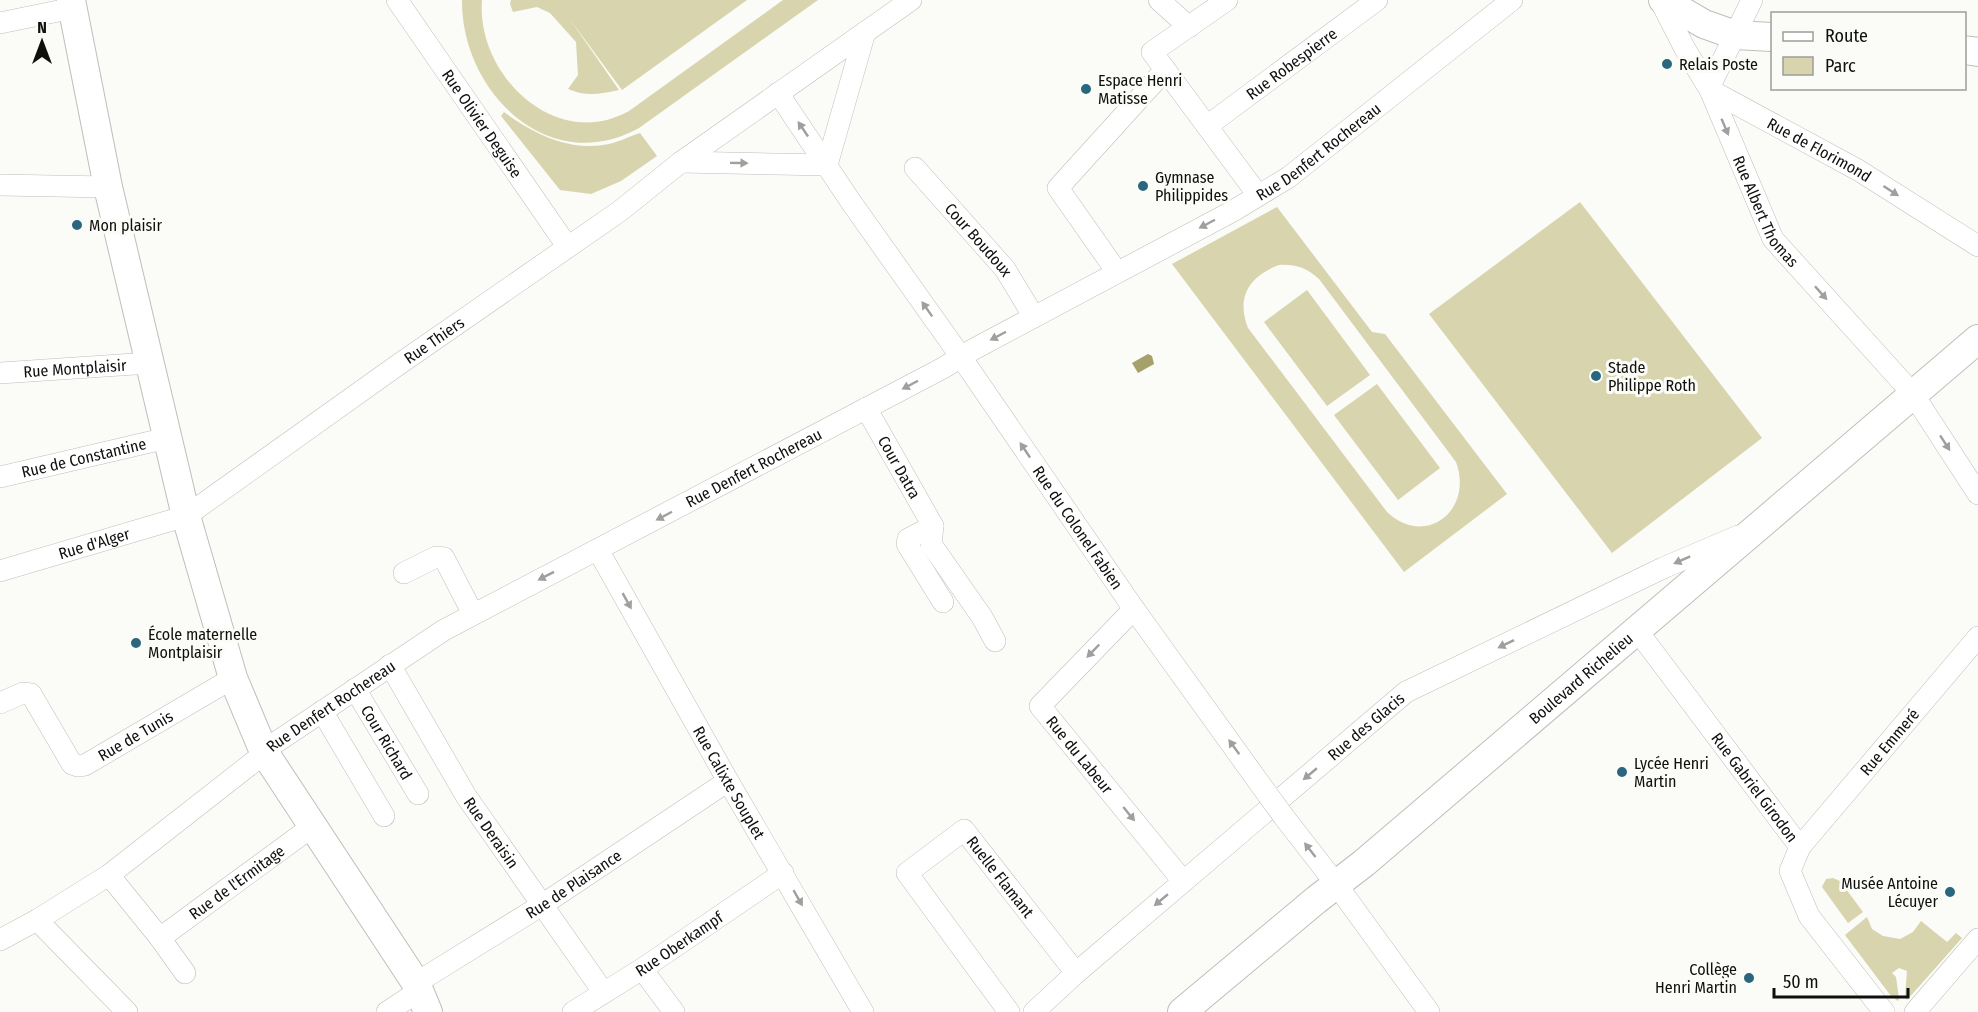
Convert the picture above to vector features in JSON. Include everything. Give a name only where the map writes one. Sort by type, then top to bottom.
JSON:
[{"type":"main road","points":[[1662,0],[1704,24],[1735,35],[1771,37]]},
{"type":"main road","points":[[72,4],[108,187],[167,438],[186,516],[233,678],[264,752],[421,995]]},
{"type":"main road","name":"Boulevard Richelieu","points":[[1182,1012],[1364,863],[1978,339]]},
{"type":"street","name":"Rue Olivier Deguise","points":[[397,0],[567,246]]},
{"type":"street","points":[[681,162],[827,165],[865,32],[911,0]]},
{"type":"street","points":[[1159,0],[1189,27]]},
{"type":"street","points":[[1227,0],[1152,52],[1257,195]]},
{"type":"street","name":"Rue Robespierre","points":[[1207,126],[1377,0]]},
{"type":"street","name":"Rue Denfert Rochereau","points":[[0,940],[110,875],[264,752],[444,630],[962,357],[1233,211],[1289,177],[1512,0]]},
{"type":"street","name":"Rue Albert Thomas","points":[[1662,0],[1685,49],[1710,90],[1773,239],[1913,394],[1978,494]]},
{"type":"street","points":[[1710,90],[1752,0]]},
{"type":"street","points":[[0,23],[72,4]]},
{"type":"street","name":"Rue Thiers","points":[[186,516],[567,246],[620,211],[681,162],[865,32]]},
{"type":"street","points":[[1117,272],[1058,188],[1165,70]]},
{"type":"street","name":"Rue de Florimond","points":[[1710,90],[1858,170],[1978,246]]},
{"type":"street","name":"Rue du Colonel Fabien","points":[[778,93],[851,202],[962,357],[1134,609],[1284,817],[1429,1012]]},
{"type":"street","name":"Cour Boudoux","points":[[915,168],[1005,269],[1034,317]]},
{"type":"street","points":[[0,185],[108,187]]},
{"type":"street","name":"Rue Montplaisir","points":[[0,373],[150,363]]},
{"type":"street","name":"Cour Datra","points":[[866,408],[933,526],[931,543],[982,617],[995,640]]},
{"type":"street","name":"Rue de Constantine","points":[[0,477],[167,438]]},
{"type":"street","name":"Rue d'Alger","points":[[0,571],[186,516]]},
{"type":"street","points":[[933,526],[908,539],[907,544],[944,602]]},
{"type":"street","name":"Rue des Glacis","points":[[1034,1012],[1076,973],[1406,692],[1663,568],[1755,528]]},
{"type":"street","name":"Rue Calixte Souplet","points":[[598,550],[728,781],[863,1012]]},
{"type":"street","points":[[404,573],[436,556],[444,558],[473,614]]},
{"type":"street","name":"Rue du Labeur","points":[[1134,609],[1040,706],[1184,881]]},
{"type":"street","name":"Rue Gabriel Girodon","points":[[1636,629],[1800,847],[1790,871],[1809,916],[1884,1012]]},
{"type":"street","name":"Rue Emmeré","points":[[1800,847],[1978,637]]},
{"type":"street","name":"Rue Deraisin","points":[[390,665],[466,796],[604,993]]},
{"type":"street","name":"Rue de Tunis","points":[[0,703],[24,693],[31,694],[72,764],[78,766],[84,765],[233,678]]},
{"type":"street","name":"Cour Richard","points":[[355,689],[418,794]]},
{"type":"street","points":[[322,711],[384,816]]},
{"type":"street","name":"Rue de Plaisance","points":[[387,1012],[421,995],[542,905],[728,781]]},
{"type":"street","name":"Rue de l'Ermitage","points":[[160,938],[313,826]]},
{"type":"street","name":"Ruelle Flamant","points":[[1009,1012],[907,873],[964,830],[1076,973]]},
{"type":"street","name":"Rue Oberkampf","points":[[573,1012],[642,969],[783,873]]},
{"type":"street","points":[[110,875],[185,973]]},
{"type":"street","points":[[37,920],[127,1012]]},
{"type":"street","points":[[1926,1008],[1978,939]]},
{"type":"street","points":[[642,969],[674,1012]]},
{"type":"green space","points":[[462,0],[482,0],[484,28],[492,55],[507,79],[526,99],[549,114],[574,122],[601,121],[629,111],[783,0],[818,0],[639,128],[606,141],[573,142],[543,134],[516,117],[494,94],[477,66],[466,34]]},
{"type":"green space","points":[[511,0],[747,0],[622,90],[569,18],[619,90],[594,94],[568,89],[578,75],[576,42],[550,13],[537,7],[513,12]]},
{"type":"green space","points":[[504,112],[540,134],[567,143],[595,146],[617,142],[640,133],[657,156],[621,181],[591,194],[560,190],[501,116]]},
{"type":"green space","name":"Stade Philippe Roth","points":[[1580,202],[1762,438],[1612,553],[1429,314]]},
{"type":"green space","points":[[1277,207],[1372,332],[1385,334],[1507,494],[1404,572],[1172,264]],"holes":[[[1279,265],[1305,269],[1319,279],[1456,462],[1460,480],[1458,496],[1452,509],[1442,519],[1430,525],[1416,526],[1402,522],[1387,512],[1248,328],[1244,307],[1248,289],[1260,275]]]},
{"type":"green space","points":[[1307,290],[1370,375],[1327,406],[1264,322]]},
{"type":"green space","points":[[1377,384],[1440,468],[1398,500],[1334,415]]},
{"type":"green space","points":[[1833,878],[1840,881],[1863,912],[1848,923],[1822,887],[1826,879]]},
{"type":"green space","points":[[1867,917],[1872,929],[1883,936],[1900,939],[1913,932],[1921,921],[1947,942],[1956,933],[1962,938],[1907,1000],[1905,997],[1907,971],[1899,968],[1892,973],[1896,977],[1898,1001],[1891,996],[1845,935]]},
{"type":"shaded area","points":[[1148,354],[1152,356],[1154,364],[1138,373],[1132,363]]},
{"type":"place","name":"Relais Poste","points":[[1667,64]]},
{"type":"place","name":"Espace Henri Matisse","points":[[1086,89]]},
{"type":"place","name":"Gymnase Philippides","points":[[1143,186]]},
{"type":"place","name":"Mon plaisir","points":[[77,225]]},
{"type":"place","name":"Stade Philippe Roth","points":[[1596,376]]},
{"type":"place","name":"École maternelle Montplaisir","points":[[136,643]]},
{"type":"place","name":"Lycée Henri Martin","points":[[1622,772]]},
{"type":"place","name":"Musée Antoine Lécuyer","points":[[1950,892]]},
{"type":"place","name":"Collège Henri Martin","points":[[1749,978]]}]
